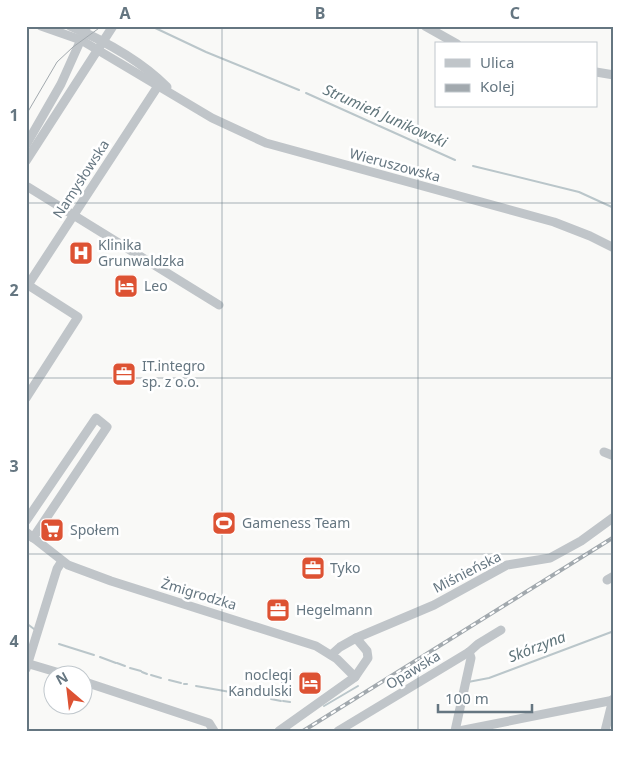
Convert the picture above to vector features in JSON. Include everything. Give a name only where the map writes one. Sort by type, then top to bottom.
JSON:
[{"type":"street","points":[[42,26],[84,33]]},
{"type":"street","points":[[70,26],[84,33]]},
{"type":"street","points":[[26,161],[113,26]]},
{"type":"street","points":[[425,26],[453,42]]},
{"type":"street","points":[[26,145],[54,97],[84,33]]},
{"type":"street","name":"Wieruszowska","points":[[84,33],[158,86],[219,122],[275,146],[554,222],[614,248]]},
{"type":"street","name":"Wieruszowska","points":[[100,46],[147,68],[174,95]]},
{"type":"street","points":[[598,72],[614,75]]},
{"type":"street","name":"Namysłowska","points":[[27,286],[158,86]]},
{"type":"street","points":[[28,187],[219,305]]},
{"type":"street","points":[[26,398],[78,317],[27,286]]},
{"type":"street","name":"Żmigrodzka","points":[[26,521],[96,418],[107,426],[30,535],[68,566],[316,646],[331,655],[355,677]]},
{"type":"street","points":[[604,452],[614,456]]},
{"type":"street","name":"Miśnieńska","points":[[331,655],[340,647],[356,638],[434,604],[507,566],[550,558],[581,541],[614,517]]},
{"type":"street","points":[[42,669],[27,665],[57,569],[62,561]]},
{"type":"street","name":"Opawska","points":[[338,731],[469,652],[501,630]]},
{"type":"street","points":[[279,731],[355,677],[368,658],[366,651],[356,638]]},
{"type":"street","points":[[455,731],[471,658],[469,652]]},
{"type":"street","points":[[92,684],[209,723],[214,731]]},
{"type":"street","points":[[459,731],[613,699],[605,731]]},
{"type":"waterway","name":"Strumień Junikowski","points":[[151,26],[206,52],[299,90]]},
{"type":"waterway","name":"Strumień Junikowski","points":[[306,93],[455,160]]},
{"type":"waterway","name":"Strumień Junikowski","points":[[473,166],[579,192],[614,208]]},
{"type":"waterway","name":"Skórzyna","points":[[26,623],[34,629]]},
{"type":"waterway","name":"Skórzyna","points":[[468,682],[489,678],[614,631]]},
{"type":"waterway","name":"Skórzyna","points":[[59,644],[94,655]]},
{"type":"waterway","name":"Skórzyna","points":[[100,657],[116,663]]},
{"type":"waterway","name":"Skórzyna","points":[[117,663],[125,666]]},
{"type":"waterway","name":"Skórzyna","points":[[130,668],[141,671]]},
{"type":"waterway","name":"Skórzyna","points":[[142,672],[147,674]]},
{"type":"waterway","name":"Skórzyna","points":[[151,675],[161,678]]},
{"type":"waterway","name":"Skórzyna","points":[[169,680],[181,683]]},
{"type":"waterway","name":"Skórzyna","points":[[196,686],[253,696]]},
{"type":"waterway","name":"Skórzyna","points":[[324,706],[358,686]]},
{"type":"waterway","name":"Skórzyna","points":[[271,699],[281,701]]},
{"type":"waterway","name":"Skórzyna","points":[[283,701],[290,702]]},
{"type":"tram line","points":[[26,115],[57,62],[73,47],[102,26]]},
{"type":"railway","points":[[303,731],[614,537]]},
{"type":"place","name":"Klinika Grunwaldzka","points":[[81,253]]},
{"type":"place","name":"Leo","points":[[126,286]]},
{"type":"place","name":"IT.integro sp. z o.o.","points":[[124,374]]},
{"type":"place","name":"Gameness Team","points":[[224,523]]},
{"type":"place","name":"Społem","points":[[52,530]]},
{"type":"place","name":"Tyko","points":[[313,568]]},
{"type":"place","name":"Hegelmann","points":[[278,610]]},
{"type":"place","name":"noclegi Kandulski","points":[[310,683]]}]
